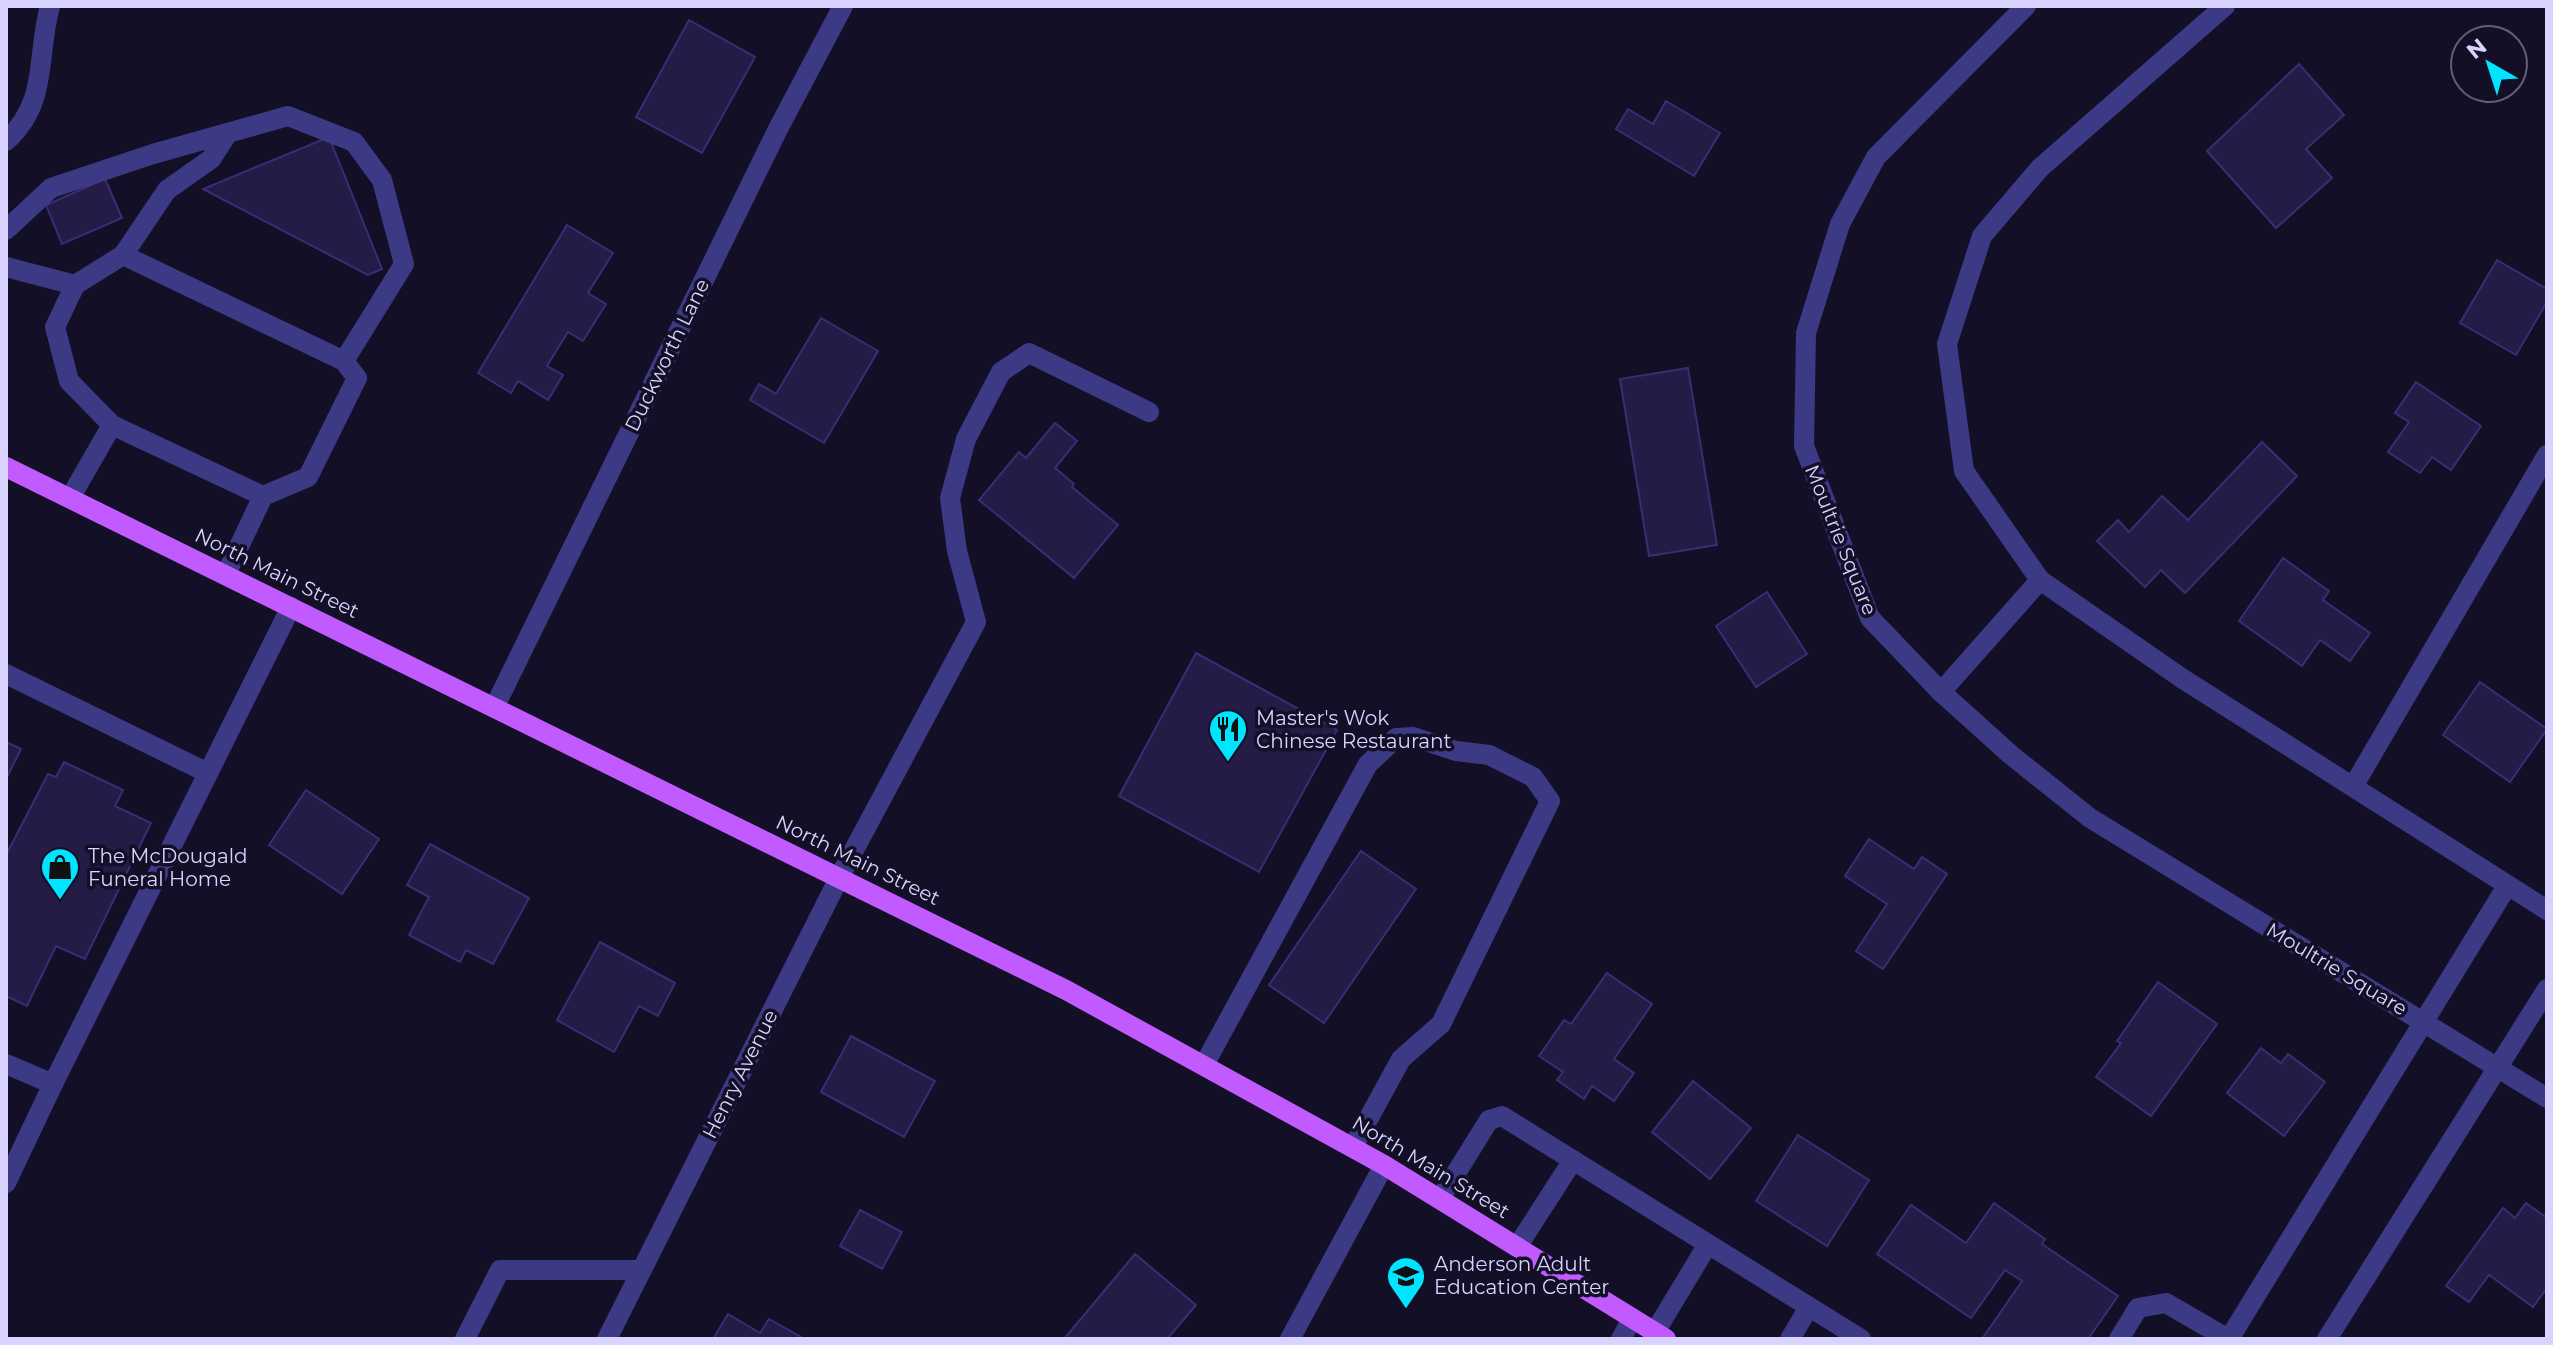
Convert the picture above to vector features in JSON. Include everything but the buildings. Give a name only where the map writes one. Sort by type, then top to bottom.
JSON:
[{"type":"main road","name":"North Main Street","points":[[6,467],[1066,990],[1384,1165],[1661,1336]]},
{"type":"street","points":[[6,141],[21,127],[38,88],[43,30],[50,6]]},
{"type":"street","name":"Duckworth Lane","points":[[495,706],[778,129],[843,6]]},
{"type":"street","name":"Moultrie Square","points":[[2026,6],[1876,157],[1840,224],[1806,333],[1804,446],[1870,618],[1941,692],[2011,755],[2090,818],[2547,1098]]},
{"type":"street","points":[[2225,6],[2040,168],[1982,236],[1947,344],[1964,471],[2040,580],[2183,679],[2547,910]]},
{"type":"street","points":[[6,230],[51,188],[153,154],[288,116],[354,142],[382,180],[404,264],[344,361]]},
{"type":"street","points":[[228,133],[211,159],[167,190],[123,255],[75,285],[55,327],[69,381],[112,425],[263,496]]},
{"type":"street","points":[[123,255],[344,361],[357,378],[308,477],[263,496],[226,574]]},
{"type":"street","points":[[6,267],[75,285]]},
{"type":"street","name":"Henry Avenue","points":[[607,1339],[839,878],[976,622],[957,551],[950,498],[966,439],[1001,372],[1029,353],[1149,412]]},
{"type":"street","points":[[70,498],[112,425]]},
{"type":"street","points":[[2354,785],[2547,455]]},
{"type":"street","points":[[1941,692],[2040,580]]},
{"type":"street","points":[[6,1183],[291,607]]},
{"type":"street","points":[[6,674],[208,773]]},
{"type":"street","points":[[1204,1065],[1368,764],[1396,738],[1413,737],[1456,751],[1489,755],[1533,777],[1550,801],[1441,1024],[1401,1059],[1353,1147]]},
{"type":"street","name":"Moultrie Square","points":[[2228,1339],[2507,886]]},
{"type":"street","points":[[2327,1339],[2547,989]]},
{"type":"street","points":[[6,1064],[53,1084]]},
{"type":"street","points":[[1440,1199],[1489,1120],[1502,1116],[1861,1339]]},
{"type":"street","points":[[1517,1247],[1573,1160]]},
{"type":"street","points":[[1290,1339],[1384,1165]]},
{"type":"street","points":[[1661,1336],[1708,1244]]},
{"type":"street","points":[[465,1339],[500,1270],[640,1270]]},
{"type":"street","points":[[2119,1339],[2138,1308],[2166,1303],[2228,1339]]},
{"type":"street","points":[[1790,1339],[1809,1307]]},
{"type":"street","points":[[1621,1339],[1632,1319]]},
{"type":"place","name":"Master's Wok Chinese Restaurant","points":[[1228,763]]},
{"type":"place","name":"The McDougald Funeral Home","points":[[60,901]]},
{"type":"place","name":"Anderson Adult Education Center","points":[[1406,1310]]}]
